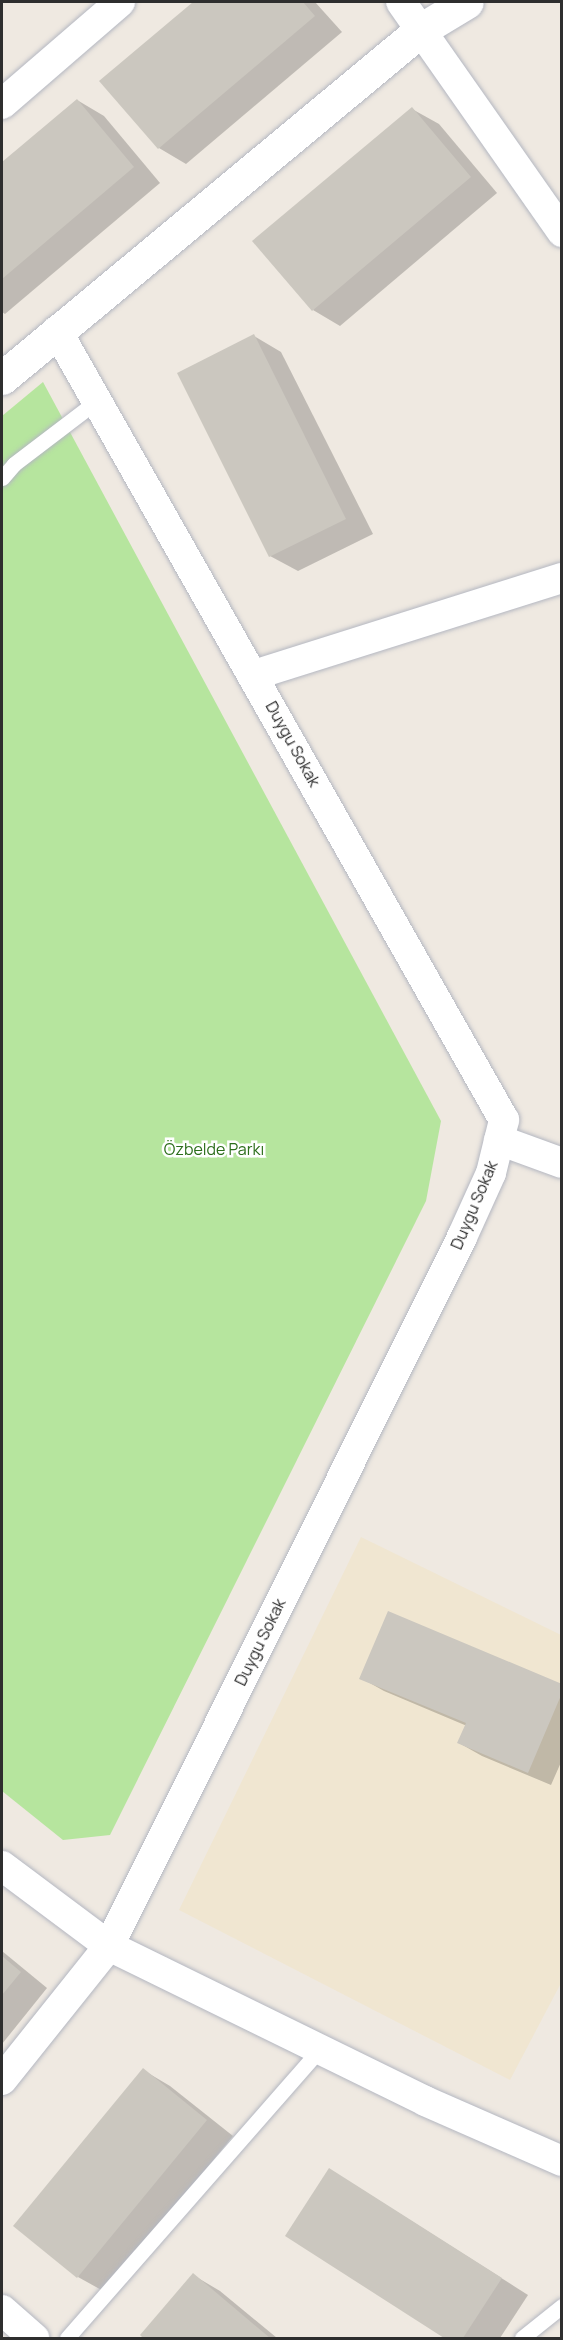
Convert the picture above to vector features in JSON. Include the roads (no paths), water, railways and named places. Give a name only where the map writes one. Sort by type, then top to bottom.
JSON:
[{"type":"street","points":[[2,104],[120,2]]},
{"type":"street","points":[[401,2],[422,29],[561,232]]},
{"type":"street","points":[[2,378],[422,29],[467,2]]},
{"type":"street","name":"Duygu Sokak","points":[[2,2080],[109,1946],[462,1237],[491,1173],[504,1120],[254,675],[57,331]]},
{"type":"street","points":[[254,675],[561,578]]},
{"type":"street","points":[[499,1140],[561,1163]]},
{"type":"street","points":[[2,1866],[109,1946],[425,2101],[561,2161]]},
{"type":"street","points":[[2,2310],[34,2338]]},
{"type":"lane","points":[[2,478],[14,464],[98,400]]},
{"type":"lane","points":[[67,2338],[320,2049]]},
{"type":"lane","points":[[522,2338],[561,2306]]},
{"type":"park label","name":"Özbelde Parkı","points":[[214,1149]]}]
